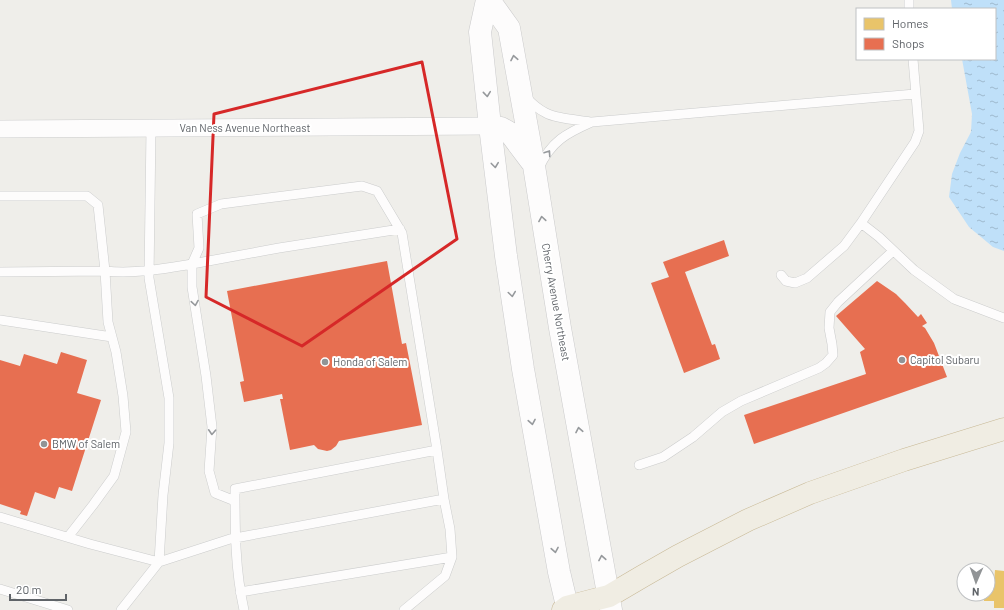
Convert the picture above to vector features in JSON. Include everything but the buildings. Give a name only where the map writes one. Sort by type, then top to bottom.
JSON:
[{"type":"highway","points":[[566,609],[606,605],[643,576],[672,559],[748,520],[810,493],[904,460],[1004,429]]},
{"type":"main road","name":"Cherry Avenue Northeast","points":[[488,0],[509,28],[534,166],[606,605]]},
{"type":"main road","name":"Cherry Avenue Northeast","points":[[488,0],[480,32],[506,256],[523,369],[566,609]]},
{"type":"main road","points":[[490,126],[501,128],[510,133],[534,166]]},
{"type":"street","name":"Van Ness Avenue Northeast","points":[[0,129],[490,126]]},
{"type":"lane","points":[[780,275],[786,282],[795,283],[807,278],[844,246],[915,142],[919,131],[913,60]]},
{"type":"lane","points":[[520,90],[533,104],[546,114],[592,122],[915,94]]},
{"type":"lane","points":[[538,190],[539,168],[546,153],[554,144],[572,131],[592,122]]},
{"type":"lane","points":[[121,610],[159,562],[163,495],[169,443],[169,398],[149,278],[151,128]]},
{"type":"lane","points":[[235,501],[215,493],[209,471],[212,427],[206,376],[192,287],[192,264],[199,248],[197,214],[220,204],[362,186],[377,191],[402,233],[450,529],[452,557],[445,576],[404,610]]},
{"type":"lane","points":[[0,196],[87,196],[98,205],[105,272],[108,322],[116,352],[123,396],[126,432],[114,476],[68,537]]},
{"type":"lane","points":[[861,223],[880,237],[914,270],[954,299],[1004,318]]},
{"type":"lane","points":[[0,272],[149,271],[279,248],[400,229]]},
{"type":"lane","points":[[639,465],[663,457],[693,437],[722,412],[741,400],[819,368],[826,363],[833,354],[829,328],[830,312],[838,302],[893,251]]},
{"type":"lane","points":[[0,320],[112,337]]},
{"type":"lane","points":[[244,610],[240,592],[236,538],[235,489],[437,450]]},
{"type":"lane","points":[[0,518],[159,562],[230,539],[444,498]]},
{"type":"lane","points":[[240,592],[452,557]]},
{"type":"lane","points":[[0,588],[68,610]]},
{"type":"highlighted area","points":[[422,62],[457,239],[302,346],[206,297],[214,114]]},
{"type":"water","points":[[951,0],[1004,0],[1004,251],[993,247],[969,227],[949,197],[952,174],[960,153],[971,132],[972,114],[962,60],[996,60],[996,8],[952,8]]},
{"type":"place","name":"Capitol Subaru","points":[[902,360]]},
{"type":"place","name":"Honda of Salem","points":[[325,362]]},
{"type":"place","name":"BMW of Salem","points":[[44,444]]}]
